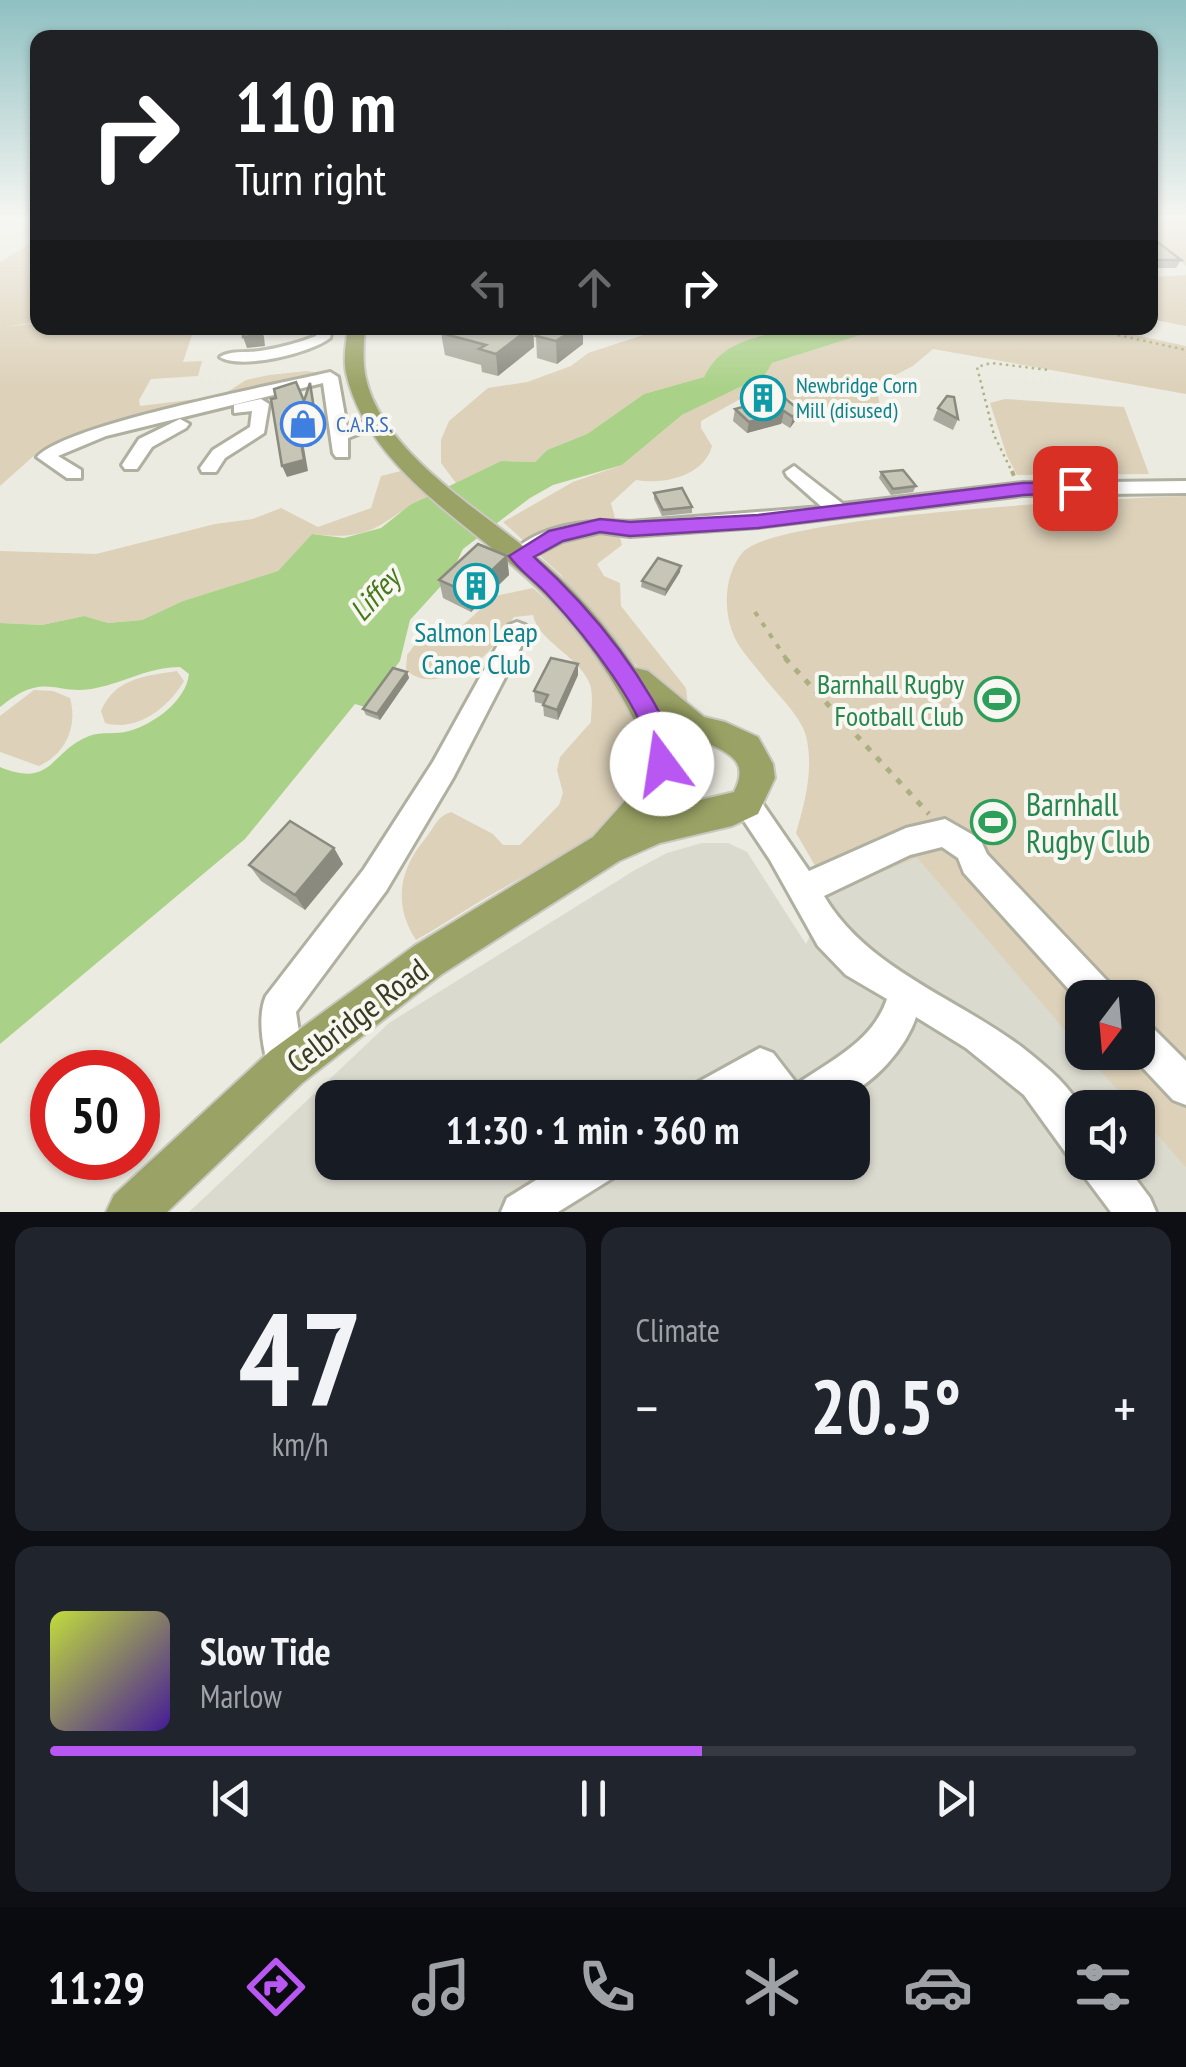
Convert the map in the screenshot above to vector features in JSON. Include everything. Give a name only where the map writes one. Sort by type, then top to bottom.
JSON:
[{"type":"main road","points":[[355,335],[352,370],[376,423],[425,478],[556,589],[616,662],[640,699],[664,758],[664,779],[674,795],[690,807],[731,808]]},
{"type":"main road","points":[[616,662],[696,730]]},
{"type":"main road","points":[[714,730],[746,748],[756,764],[758,778],[731,808],[656,826],[606,849],[654,792],[664,758],[682,735],[714,730]]},
{"type":"main road","name":"Celbridge Road","points":[[131,1212],[286,1067],[428,960],[606,849]]},
{"type":"street","points":[[228,356],[244,359],[312,344],[324,335]]},
{"type":"street","points":[[132,465],[145,442],[165,430],[330,378],[341,444],[376,423]]},
{"type":"street","points":[[209,468],[219,454],[254,435],[262,421],[260,400]]},
{"type":"street","points":[[74,474],[46,457],[58,447],[100,432],[260,400]]},
{"type":"street","points":[[794,472],[840,512]]},
{"type":"street","points":[[520,556],[556,536],[600,526],[630,529],[840,512],[1023,489],[1186,487]]},
{"type":"street","points":[[286,1067],[278,1008],[375,880],[443,770],[517,631]]},
{"type":"street","points":[[731,808],[802,890],[829,936],[842,949],[978,1036],[1037,1082],[1065,1119]]},
{"type":"street","points":[[802,890],[906,842],[945,833],[970,849],[975,862],[1083,980]]},
{"type":"street","points":[[834,1080],[875,1052],[894,1031],[907,992]]},
{"type":"street","points":[[1155,1055],[1186,1087]]},
{"type":"street","points":[[736,1080],[760,1066],[771,1080]]},
{"type":"street","points":[[522,1212],[573,1180]]},
{"type":"street","points":[[1112,1180],[1136,1212]]},
{"type":"path","points":[[1118,335],[1186,350]]},
{"type":"path","points":[[1023,489],[994,435],[977,366],[991,363],[1049,370]]},
{"type":"path","points":[[755,612],[778,649],[945,833]]},
{"type":"shaded area","points":[[0,275],[30,275],[30,323],[4,327],[30,324],[30,335],[192,335],[183,362],[202,361],[198,376],[151,379],[139,400],[140,406],[221,396],[246,380],[269,375],[307,371],[324,374],[61,440],[37,453],[0,486]]},
{"type":"shaded area","points":[[1186,275],[1186,326],[1158,321],[1158,277]]},
{"type":"shaded area","points":[[643,335],[765,335],[729,349],[704,377],[644,394],[587,434],[547,450],[535,462],[501,461],[456,483],[441,463],[441,440],[449,421],[488,388],[527,382],[571,366],[588,353]]},
{"type":"shaded area","points":[[861,335],[1135,335],[1186,346],[1186,394],[933,349],[913,366],[876,385],[883,421],[843,416],[758,389],[701,421],[712,446],[708,456],[682,476],[636,480],[611,503],[622,545],[597,564],[604,576],[620,583],[621,606],[686,688],[689,715],[609,639],[561,575],[503,522],[573,482],[622,465],[682,415],[765,375],[772,363]]},
{"type":"shaded area","points":[[1005,399],[1124,407],[1149,474],[1017,475],[990,403]]},
{"type":"shaded area","points":[[401,471],[428,496],[364,532],[312,534],[278,571],[183,601],[142,620],[108,623],[84,616],[42,625],[0,623],[0,551],[96,554],[215,524],[253,519],[281,508],[318,527],[371,508],[381,476]]},
{"type":"shaded area","name":"Barnhall Rugby Club","points":[[1186,496],[1186,1168],[1155,1132],[1155,1090],[1118,1090],[1099,1070],[1155,1070],[1155,980],[1065,980],[1065,1030],[917,858],[831,893],[796,833],[809,773],[803,728],[737,643],[729,621],[727,601],[732,570],[743,552],[769,539],[881,519]]},
{"type":"shaded area","points":[[533,588],[590,648],[626,702],[644,756],[642,780],[633,797],[602,833],[416,940],[404,914],[402,888],[409,863],[436,823],[451,812],[493,834],[503,845],[520,845],[559,805],[563,793],[557,770],[560,757],[591,722],[592,696],[583,672],[542,633],[533,615],[514,617],[482,658],[449,676],[415,676],[406,669],[407,655],[417,642],[463,625],[495,596]]},
{"type":"shaded area","points":[[177,671],[184,681],[160,709],[140,721],[105,723],[101,711],[123,685]]},
{"type":"shaded area","points":[[34,690],[53,691],[70,698],[72,709],[71,729],[62,747],[39,766],[0,752],[0,716]]},
{"type":"shaded area","points":[[702,843],[728,843],[747,852],[806,944],[831,893],[917,858],[1065,1029],[1065,1070],[1101,1070],[1118,1090],[1065,1090],[1065,1180],[1155,1180],[1155,1132],[1186,1168],[1186,1212],[189,1212],[315,1093],[315,1180],[870,1180],[870,1080],[329,1080],[389,1023],[667,853]]},
{"type":"water","name":"Liffey","points":[[765,335],[861,335],[772,363],[765,375],[682,415],[622,465],[553,485],[463,549],[450,576],[410,620],[400,661],[365,707],[355,704],[245,839],[0,1044],[0,767],[31,774],[89,736],[139,728],[175,702],[189,674],[180,667],[82,690],[40,687],[29,689],[0,707],[0,623],[42,625],[84,616],[108,623],[142,620],[183,601],[278,571],[312,534],[344,538],[381,528],[410,505],[501,461],[535,462],[547,450],[587,434],[644,394],[704,377],[720,356]]},
{"type":"building","points":[[448,335],[521,335],[496,354],[479,349],[486,345]]},
{"type":"building","points":[[537,335],[565,335],[556,341]]},
{"type":"building","points":[[763,380],[798,409],[793,417],[778,407],[784,412],[749,422],[735,409],[767,400],[745,387]]},
{"type":"building","points":[[296,382],[304,401],[310,383],[316,422],[298,425],[304,460],[282,466],[271,399],[276,398],[274,389]]},
{"type":"building","points":[[947,396],[954,397],[958,419],[938,408]]},
{"type":"building","points":[[903,470],[916,486],[893,489],[881,472]]},
{"type":"building","points":[[682,488],[692,507],[663,510],[654,493]]},
{"type":"building","points":[[478,544],[507,556],[468,593],[439,580]]},
{"type":"building","points":[[658,558],[681,566],[666,590],[642,581]]},
{"type":"building","points":[[551,658],[578,664],[557,710],[543,705],[548,695],[534,691]]},
{"type":"building","points":[[393,668],[407,672],[377,714],[363,709]]},
{"type":"building","points":[[290,821],[334,848],[295,895],[249,865]]},
{"type":"place","name":"Newbridge Corn Mill (disused)","points":[[763,398]]},
{"type":"place","name":"C.A.R.S.","points":[[303,424]]},
{"type":"place","name":"Salmon Leap Canoe Club","points":[[476,586]]},
{"type":"place","name":"Barnhall Rugby Football Club","points":[[997,699]]},
{"type":"place","name":"Barnhall Rugby Club","points":[[993,822]]},
{"type":"route","points":[[662,764],[665,752],[652,721],[616,662],[556,589],[520,556],[556,536],[600,526],[630,529],[796,518],[1023,489],[1075,488]]}]
